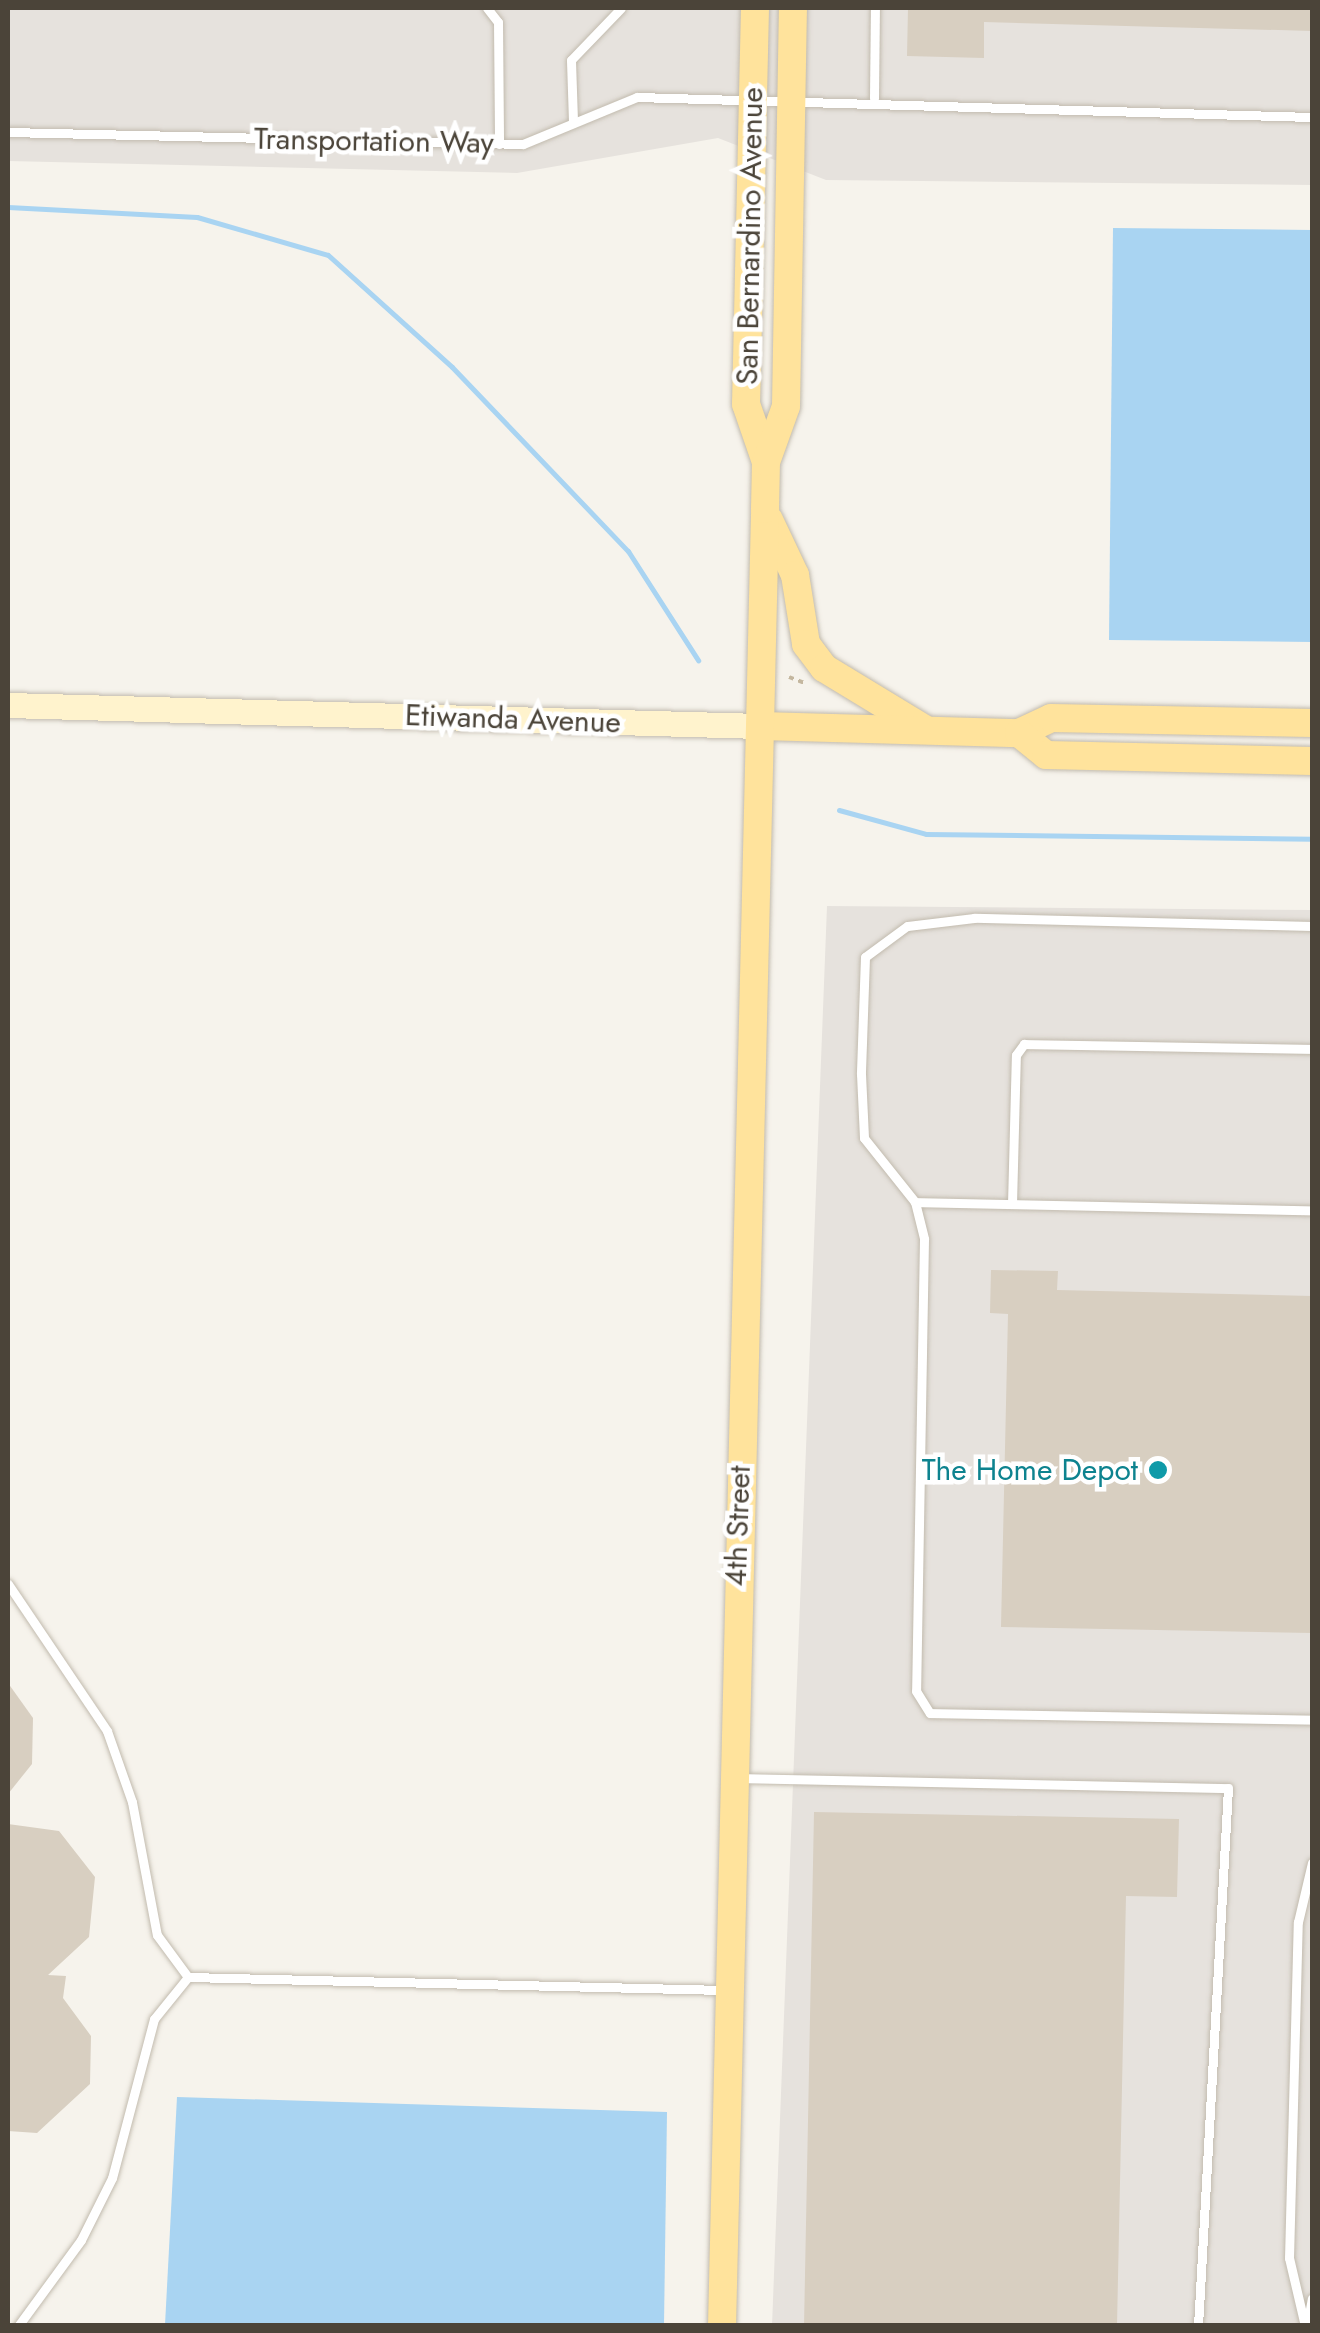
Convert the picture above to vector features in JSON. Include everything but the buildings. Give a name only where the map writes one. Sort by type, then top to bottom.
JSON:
[{"type":"main road","name":"San Bernardino Avenue","points":[[755,8],[746,404],[766,462]]},
{"type":"main road","name":"San Bernardino Avenue","points":[[761,726],[766,462],[786,406],[793,8]]},
{"type":"main road","points":[[765,509],[796,575],[814,656],[857,695],[885,700],[926,730]]},
{"type":"main road","name":"Etiwanda Avenue","points":[[8,705],[1019,734],[1050,718],[1312,723]]},
{"type":"main road","name":"4th Street","points":[[722,2326],[725,1990],[761,726]]},
{"type":"main road","name":"Etiwanda Avenue","points":[[1019,734],[1046,755],[1312,761]]},
{"type":"lane","points":[[487,8],[498,22],[499,144]]},
{"type":"lane","points":[[573,121],[572,60],[621,8]]},
{"type":"lane","points":[[874,98],[875,8]]},
{"type":"lane","name":"Transportation Way","points":[[8,132],[523,144],[637,98],[874,98],[1312,116]]},
{"type":"lane","points":[[1312,926],[974,918],[886,934],[865,956],[861,991],[864,1138],[914,1202],[924,1239],[916,1691],[930,1713],[1312,1720]]},
{"type":"lane","points":[[1012,1204],[1016,1055],[1024,1044],[1312,1049]]},
{"type":"lane","points":[[914,1202],[1312,1210]]},
{"type":"lane","points":[[8,1584],[108,1731],[148,1865],[157,1935],[188,1977]]},
{"type":"lane","points":[[731,1778],[1228,1788],[1198,2326]]},
{"type":"lane","points":[[1306,2326],[1289,2258],[1298,1922],[1312,1863]]},
{"type":"lane","points":[[1298,1922],[1312,1922]]},
{"type":"lane","points":[[188,1977],[725,1990]]},
{"type":"lane","points":[[18,2326],[81,2240],[112,2178],[154,2019],[188,1977]]},
{"type":"lane","points":[[1306,2326],[1312,2298]]},
{"type":"path","points":[[789,676],[814,678]]},
{"type":"shaded area","points":[[8,8],[1312,8],[1312,185],[826,180],[718,138],[517,173],[8,161]]},
{"type":"shaded area","points":[[827,906],[1312,910],[1312,2325],[772,2326]]},
{"type":"water","points":[[1113,228],[1312,230],[1312,642],[1109,640]]},
{"type":"water","points":[[177,2097],[667,2112],[664,2325],[165,2325]]},
{"type":"waterway","points":[[8,207],[197,217],[328,255],[452,367],[628,551],[698,660]]},
{"type":"waterway","points":[[839,810],[926,834],[1312,839]]},
{"type":"place","name":"The Home Depot","points":[[1158,1470]]}]
